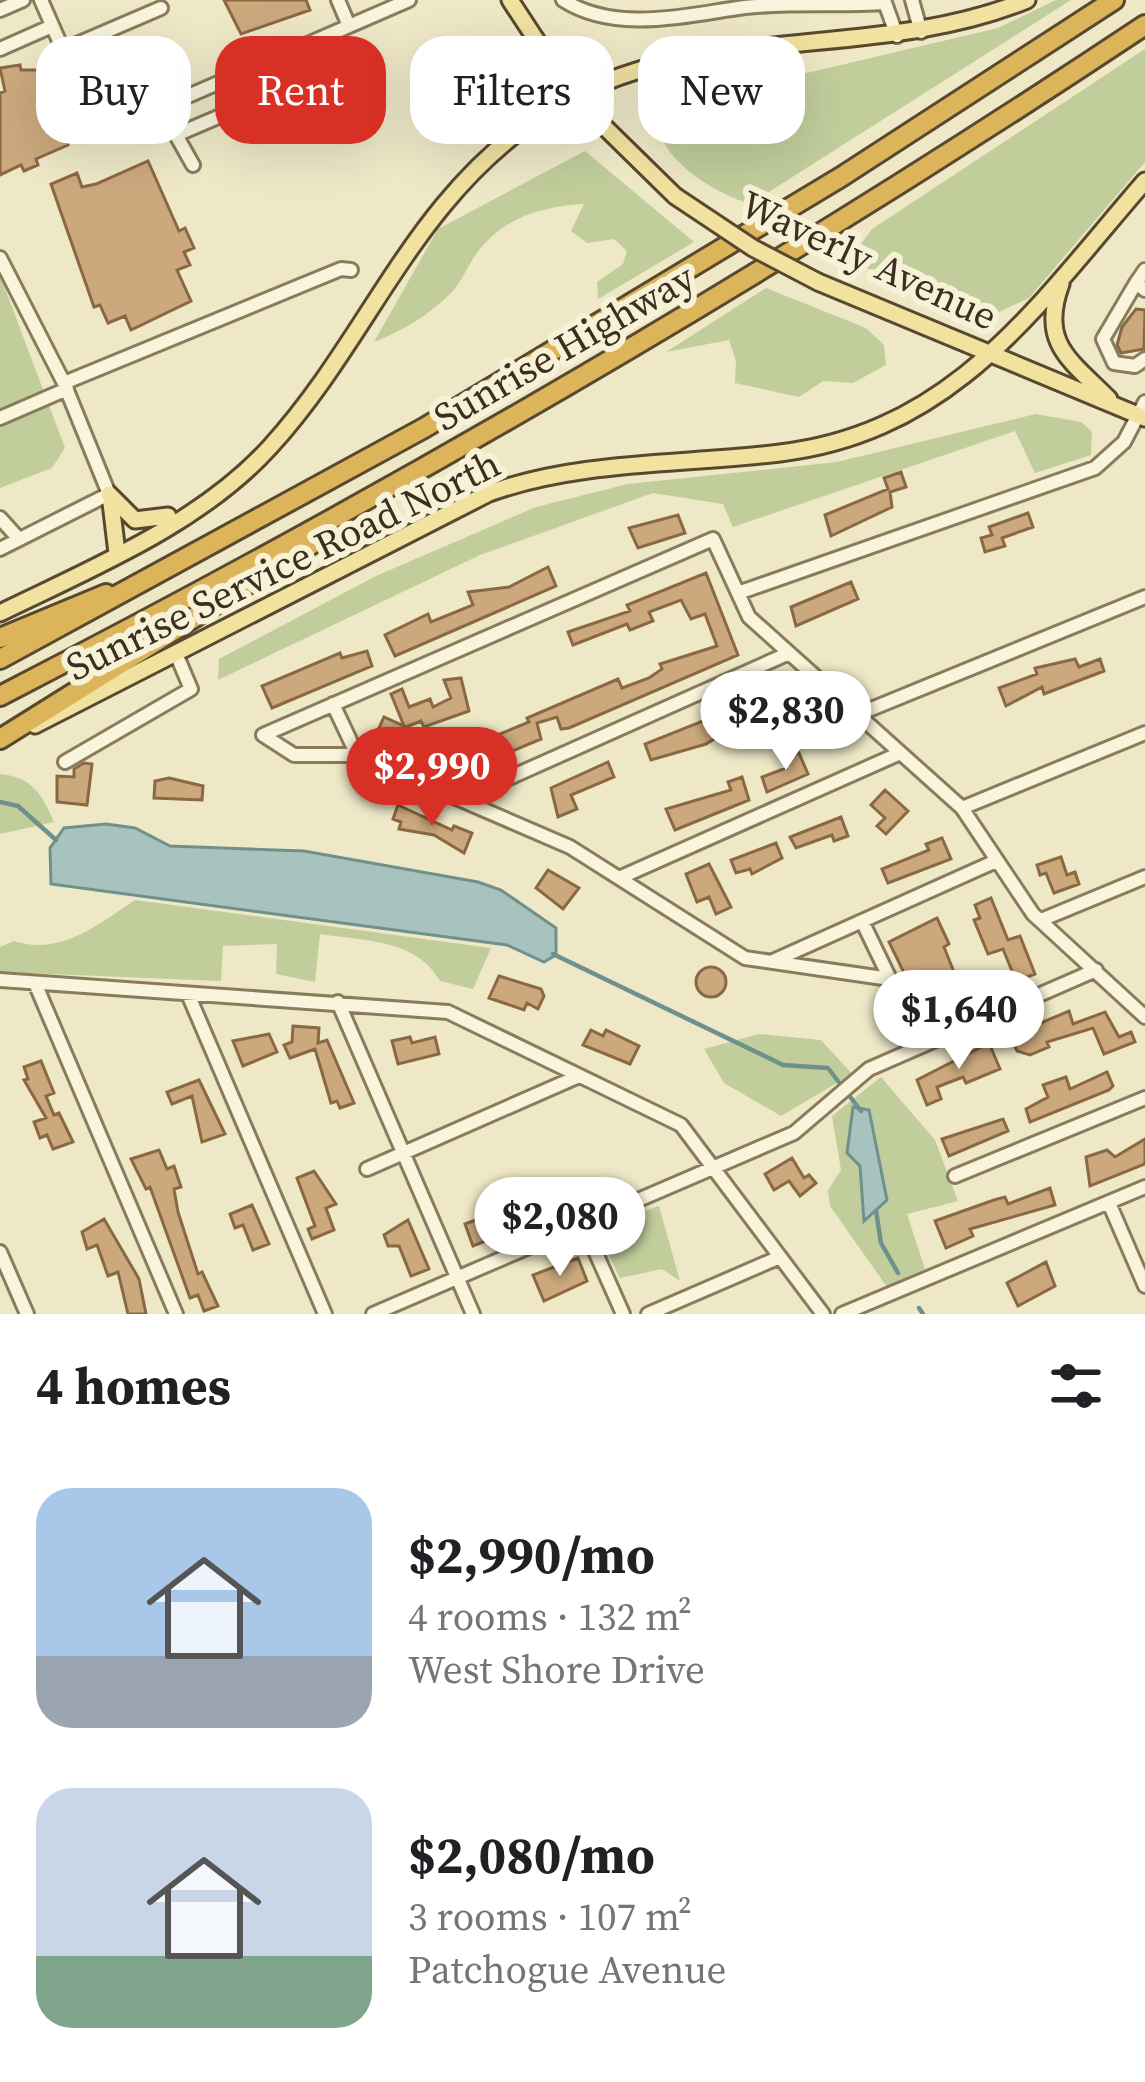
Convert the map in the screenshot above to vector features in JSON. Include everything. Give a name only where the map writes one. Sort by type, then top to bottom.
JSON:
[{"type":"highway","name":"Sunrise Highway","points":[[0,659],[182,565],[424,428],[754,230],[1114,0]]},
{"type":"highway","name":"Sunrise Highway","points":[[0,696],[237,574],[447,453],[829,228],[1145,25]]},
{"type":"highway","points":[[0,741],[290,560],[447,453]]},
{"type":"highway","points":[[0,638],[182,565]]},
{"type":"main road","name":"Waverly Avenue","points":[[510,0],[533,36]]},
{"type":"main road","points":[[614,81],[686,56],[897,36],[1020,2]]},
{"type":"main road","name":"Waverly Avenue","points":[[614,137],[675,196],[784,265],[992,355],[1143,412]]},
{"type":"main road","points":[[0,614],[210,501],[252,466],[296,416],[412,240],[454,188],[502,144]]},
{"type":"main road","name":"Sunrise Service Road North","points":[[0,741],[177,656],[489,493],[557,474],[828,445],[920,409],[992,355],[1145,181]]},
{"type":"main road","points":[[1066,272],[1053,308],[1054,336],[1069,359],[1115,405]]},
{"type":"main road","points":[[109,494],[123,512],[142,522],[210,501]]},
{"type":"main road","points":[[109,494],[118,527],[116,553]]},
{"type":"street","points":[[0,10],[23,0]]},
{"type":"street","points":[[41,0],[57,36]]},
{"type":"street","points":[[338,0],[349,26]]},
{"type":"street","points":[[191,92],[409,0]]},
{"type":"street","points":[[562,0],[593,13],[649,20],[730,5],[884,2],[897,36]]},
{"type":"street","points":[[912,0],[921,32]]},
{"type":"street","points":[[95,36],[160,8]]},
{"type":"street","points":[[0,49],[52,26]]},
{"type":"street","points":[[193,165],[176,135],[215,118]]},
{"type":"street","points":[[0,549],[109,494],[66,386],[3,260]]},
{"type":"street","points":[[0,418],[341,269],[351,271]]},
{"type":"street","points":[[1145,270],[1140,286],[1103,339],[1114,363],[1135,366],[1145,359]]},
{"type":"street","points":[[738,592],[1076,476],[1117,452],[1143,412]]},
{"type":"street","points":[[0,518],[19,539]]},
{"type":"street","points":[[890,979],[745,958],[570,848],[464,798],[357,755],[295,755],[263,735],[713,538],[749,617],[854,716],[962,808],[1041,920],[1145,1017]]},
{"type":"street","points":[[854,716],[1145,597]]},
{"type":"street","points":[[464,798],[787,654]]},
{"type":"street","points":[[65,762],[191,689],[177,656]]},
{"type":"street","points":[[333,704],[357,755]]},
{"type":"street","points":[[962,808],[1145,733]]},
{"type":"street","points":[[619,878],[898,754]]},
{"type":"street","points":[[770,962],[996,861]]},
{"type":"street","points":[[1041,920],[1145,877]]},
{"type":"street","points":[[862,921],[890,979],[935,1040]]},
{"type":"street","points":[[373,1314],[794,1133],[869,1069],[1096,970]]},
{"type":"street","points":[[0,980],[448,1012],[681,1125],[823,1314]]},
{"type":"street","points":[[35,983],[176,1314]]},
{"type":"street","points":[[188,994],[325,1314]]},
{"type":"street","points":[[338,1002],[473,1314]]},
{"type":"street","points":[[367,1169],[579,1076]]},
{"type":"street","points":[[955,1176],[1145,1098]]},
{"type":"street","points":[[842,1314],[877,1307],[1145,1187]]},
{"type":"street","points":[[1109,1203],[1145,1286]]},
{"type":"street","points":[[583,1224],[623,1314]]},
{"type":"street","points":[[0,1252],[26,1314]]},
{"type":"street","points":[[648,1314],[780,1257]]},
{"type":"green space","points":[[1056,0],[1071,0],[750,204],[704,182],[664,144],[805,144],[805,73],[998,28]]},
{"type":"green space","points":[[1145,49],[1145,162],[1029,298],[990,316],[849,261],[872,229]]},
{"type":"green space","points":[[585,151],[694,242],[598,299],[597,282],[623,264],[627,251],[614,239],[587,243],[571,231],[584,204],[539,211],[487,241],[456,288],[434,308],[374,342],[438,229]]},
{"type":"green space","points":[[0,275],[65,448],[52,468],[0,488]]},
{"type":"green space","points":[[766,288],[866,328],[884,345],[886,365],[853,383],[823,381],[799,397],[735,383],[736,361],[729,340],[666,352]]},
{"type":"green space","points":[[1036,414],[1081,422],[1092,432],[1091,455],[1035,473],[1015,431],[733,527],[723,504],[653,493],[480,555],[218,680],[219,659],[376,576],[536,507],[628,484],[837,462]]},
{"type":"green space","points":[[0,774],[34,789],[54,822],[0,834]]},
{"type":"green space","points":[[135,900],[491,948],[473,989],[440,981],[418,957],[388,944],[320,934],[315,982],[276,974],[277,944],[223,946],[221,981],[0,972],[0,947],[14,941],[47,944],[78,936]]},
{"type":"green space","points":[[759,1034],[821,1040],[852,1074],[781,1116],[724,1083],[704,1049]]},
{"type":"green space","points":[[881,1077],[935,1140],[958,1201],[907,1214],[925,1269],[887,1287],[830,1206],[828,1190],[841,1170],[832,1116]]},
{"type":"green space","points":[[659,1206],[680,1281],[662,1269],[620,1278],[596,1229]]},
{"type":"water","points":[[106,824],[135,828],[170,846],[304,851],[478,882],[501,890],[556,928],[556,955],[544,962],[507,945],[51,884],[50,848],[64,828]]},
{"type":"water","points":[[853,1107],[869,1110],[887,1200],[864,1221],[860,1166],[847,1153]]},
{"type":"building","points":[[224,0],[306,0],[310,10],[241,34]]},
{"type":"building","points":[[20,65],[21,70],[36,70],[36,144],[68,145],[36,159],[38,165],[24,171],[21,165],[0,175],[0,93],[5,91],[0,68]]},
{"type":"building","points":[[148,161],[179,231],[185,228],[194,248],[184,252],[190,265],[177,270],[191,301],[131,330],[125,316],[108,323],[100,305],[94,307],[51,184],[77,173],[82,187],[96,184]]},
{"type":"building","points":[[1136,309],[1145,310],[1144,349],[1121,353],[1117,345],[1122,327]]},
{"type":"building","points":[[901,472],[906,487],[890,492],[892,507],[831,536],[825,515],[888,489],[884,478]]},
{"type":"building","points":[[1028,513],[1033,527],[1002,538],[1005,546],[985,552],[981,538],[992,535],[989,527]]},
{"type":"building","points":[[678,515],[685,533],[638,548],[629,528]]},
{"type":"building","points":[[548,567],[556,586],[395,656],[385,635],[428,614],[431,622],[473,605],[468,592],[509,587]]},
{"type":"building","points":[[706,573],[738,655],[569,728],[561,729],[557,717],[537,723],[541,739],[498,757],[490,738],[529,722],[527,718],[618,679],[622,688],[649,678],[662,669],[660,664],[717,646],[705,614],[691,619],[681,600],[649,612],[653,621],[630,630],[627,624],[573,645],[568,632],[630,611],[627,605]]},
{"type":"building","points":[[851,582],[858,599],[796,626],[791,607]]},
{"type":"building","points":[[367,651],[372,666],[272,708],[262,686],[340,653],[342,658]]},
{"type":"building","points":[[1075,659],[1079,667],[1100,659],[1104,671],[1044,694],[1042,687],[1006,706],[999,688],[1037,674],[1035,668]]},
{"type":"building","points":[[461,678],[469,711],[424,727],[421,721],[406,727],[399,748],[375,737],[384,717],[404,726],[391,694],[402,689],[409,707],[430,699],[433,707],[451,698],[444,680]]},
{"type":"building","points":[[779,686],[810,710],[794,726],[766,698]]},
{"type":"building","points":[[758,699],[766,721],[755,725],[752,718],[743,722],[741,718],[726,723],[728,730],[706,744],[651,760],[645,744]]},
{"type":"building","points":[[799,753],[808,774],[767,792],[762,777],[786,768],[783,760]]},
{"type":"building","points":[[608,762],[614,777],[571,795],[577,809],[558,817],[551,788]]},
{"type":"building","points":[[92,764],[87,805],[57,802],[57,776],[74,777],[74,769]]},
{"type":"building","points":[[742,777],[749,800],[675,830],[666,809],[731,790],[728,782]]},
{"type":"building","points":[[169,778],[203,786],[202,800],[154,798],[155,781]]},
{"type":"building","points":[[885,790],[908,811],[886,834],[877,826],[885,818],[871,805]]},
{"type":"building","points":[[398,805],[452,830],[454,826],[472,833],[464,853],[434,835],[399,829],[401,822],[393,819]]},
{"type":"building","points":[[841,817],[848,836],[834,841],[832,835],[796,848],[790,837]]},
{"type":"building","points":[[942,838],[951,859],[888,883],[882,869],[929,850],[926,844]]},
{"type":"building","points":[[776,843],[782,858],[752,874],[750,869],[736,873],[731,860]]},
{"type":"building","points":[[1061,857],[1067,875],[1075,872],[1079,884],[1054,893],[1037,865]]},
{"type":"building","points":[[709,864],[731,907],[716,914],[709,897],[697,902],[686,874]]},
{"type":"building","points":[[548,870],[579,888],[563,909],[536,888]]},
{"type":"building","points":[[991,898],[1008,940],[1020,936],[1035,974],[1016,981],[1003,949],[988,954],[974,920],[980,918],[975,905]]},
{"type":"building","points":[[937,918],[949,944],[944,947],[954,972],[948,974],[970,1007],[948,1016],[936,988],[928,991],[920,974],[907,979],[889,942]]},
{"type":"building","points":[[711,967],[722,971],[726,982],[722,993],[711,997],[700,993],[696,982],[700,971]]},
{"type":"building","points":[[499,976],[541,989],[544,996],[538,1009],[527,1003],[524,1010],[489,998]]},
{"type":"building","points":[[1069,1011],[1073,1024],[1105,1012],[1119,1037],[1131,1032],[1135,1042],[1104,1054],[1093,1028],[1047,1042],[1049,1047],[1030,1055],[1017,1051],[1010,1036]]},
{"type":"building","points":[[293,1026],[319,1028],[318,1043],[327,1040],[354,1103],[340,1108],[337,1101],[331,1103],[315,1049],[290,1058],[284,1045],[292,1042]]},
{"type":"building","points":[[591,1030],[603,1036],[606,1030],[639,1046],[630,1064],[583,1045]]},
{"type":"building","points":[[269,1034],[277,1052],[243,1066],[233,1041]]},
{"type":"building","points":[[410,1037],[412,1043],[435,1037],[439,1054],[398,1064],[392,1041]]},
{"type":"building","points":[[989,1043],[1000,1069],[966,1083],[963,1077],[937,1087],[941,1099],[927,1105],[917,1080]]},
{"type":"building","points":[[41,1061],[54,1093],[46,1096],[73,1142],[53,1149],[47,1135],[40,1138],[34,1122],[46,1118],[24,1080],[28,1079],[24,1067]]},
{"type":"building","points":[[1107,1072],[1113,1086],[1109,1090],[1030,1122],[1026,1109],[1048,1097],[1043,1085],[1066,1077],[1070,1089]]},
{"type":"building","points":[[199,1080],[225,1134],[202,1142],[192,1096],[172,1104],[167,1092]]},
{"type":"building","points":[[1003,1119],[1008,1131],[949,1156],[942,1139]]},
{"type":"building","points":[[1145,1139],[1145,1164],[1090,1186],[1086,1157],[1107,1150],[1115,1157]]},
{"type":"building","points":[[159,1150],[167,1169],[174,1166],[181,1187],[174,1189],[178,1212],[198,1274],[202,1272],[218,1306],[204,1311],[198,1295],[190,1298],[150,1187],[146,1189],[131,1159]]},
{"type":"building","points":[[792,1158],[804,1178],[809,1175],[816,1183],[800,1196],[789,1181],[774,1190],[765,1174]]},
{"type":"building","points":[[314,1171],[336,1204],[326,1208],[334,1230],[312,1239],[308,1229],[315,1226],[297,1178]]},
{"type":"building","points":[[1050,1188],[1055,1205],[970,1229],[973,1236],[946,1248],[935,1221],[994,1200],[1005,1197],[1008,1204]]},
{"type":"building","points":[[518,1202],[528,1224],[473,1246],[465,1224],[497,1212],[494,1204]]},
{"type":"building","points":[[252,1205],[269,1244],[253,1250],[243,1225],[235,1228],[230,1214]]},
{"type":"building","points":[[104,1219],[139,1279],[146,1314],[128,1314],[118,1272],[108,1276],[97,1245],[87,1249],[82,1232]]},
{"type":"building","points":[[408,1220],[429,1269],[411,1276],[399,1246],[388,1246],[384,1235]]},
{"type":"building","points":[[578,1258],[587,1281],[544,1301],[533,1275]]},
{"type":"building","points":[[1046,1262],[1055,1286],[1018,1306],[1007,1283]]},
{"type":"waterway","points":[[0,802],[18,806],[56,840]]},
{"type":"waterway","points":[[553,954],[783,1065],[828,1068],[861,1111]]},
{"type":"waterway","points":[[876,1211],[881,1243],[898,1273]]},
{"type":"waterway","points":[[919,1308],[923,1314]]}]
